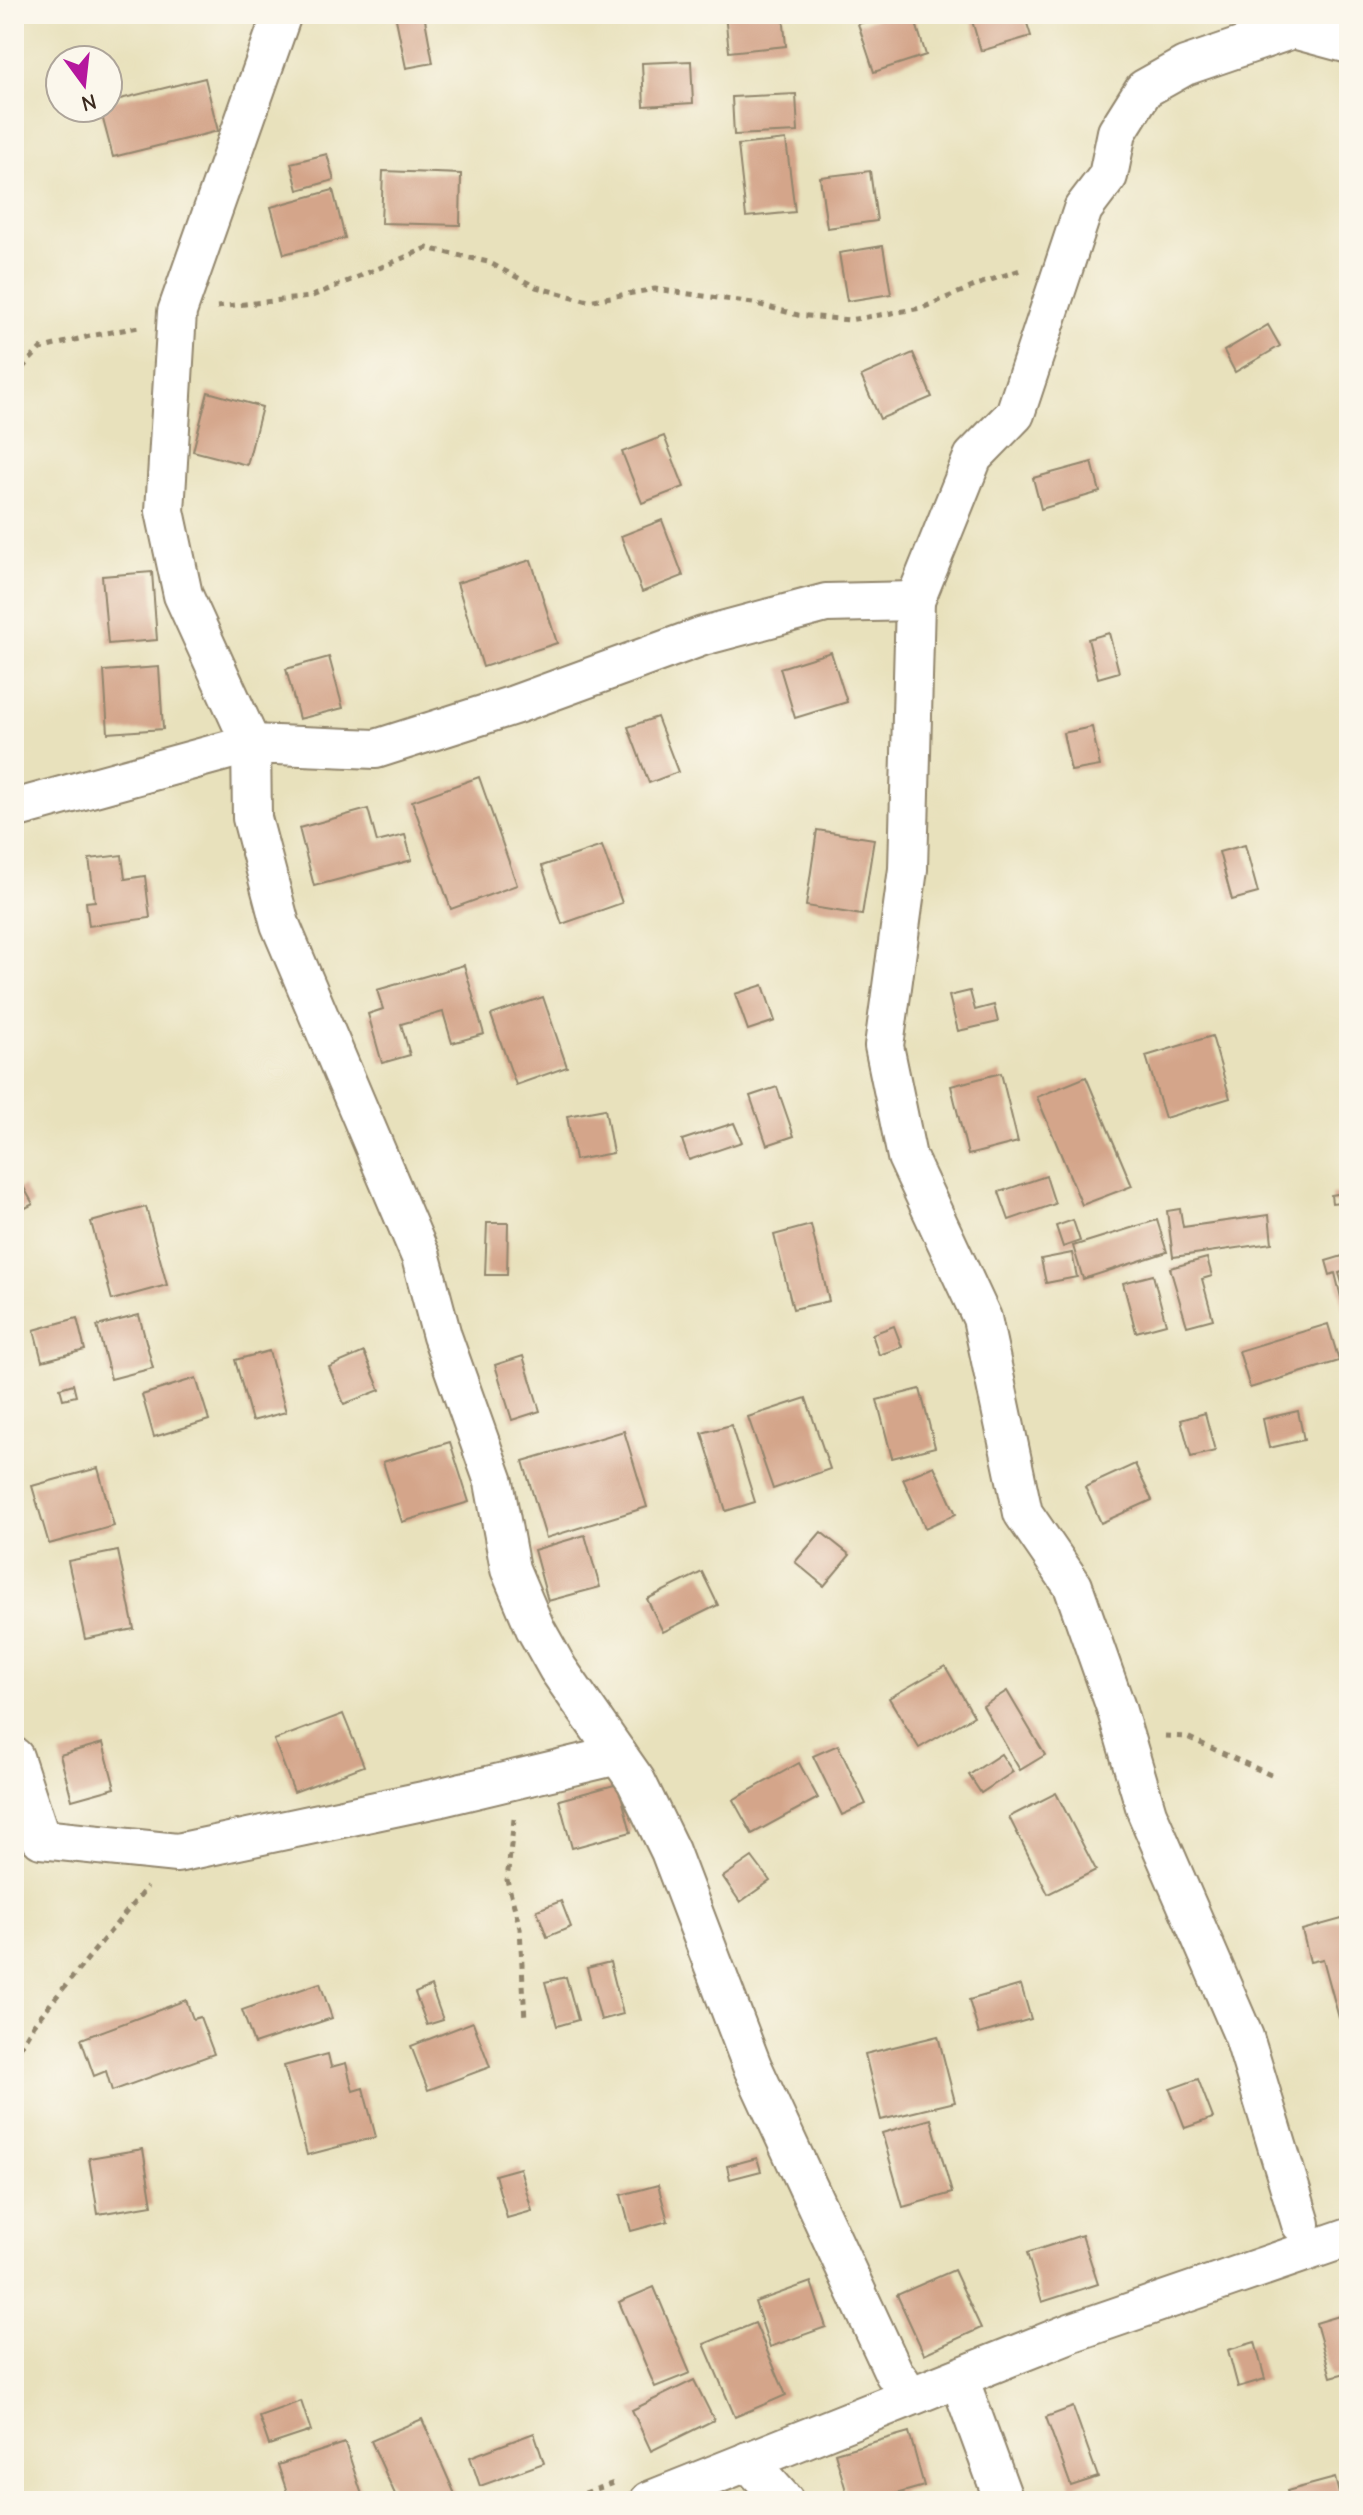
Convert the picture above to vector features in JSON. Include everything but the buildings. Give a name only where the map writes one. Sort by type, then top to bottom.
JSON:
[{"type":"street","points":[[282,14],[177,312],[165,511],[183,595],[251,744],[252,818],[280,924],[421,1257],[442,1336],[494,1482],[510,1569],[535,1628],[558,1669],[636,1781],[670,1851],[752,2066],[894,2373],[901,2382]]},
{"type":"street","points":[[1301,2224],[1244,2037],[1147,1813],[1073,1586],[1023,1513],[982,1318],[907,1157],[884,1046],[908,869],[915,601],[973,457],[1015,414],[1083,209],[1108,176],[1117,132],[1144,89],[1185,66],[1293,29],[1349,44]]},
{"type":"street","points":[[14,809],[251,744],[376,749],[514,705],[703,636],[826,603],[915,601]]},
{"type":"street","points":[[14,1757],[41,1839],[177,1853],[618,1755]]},
{"type":"street","points":[[649,2501],[1070,2333],[1349,2237]]},
{"type":"street","points":[[959,2378],[1004,2501]]},
{"type":"street","points":[[748,2461],[784,2501]]},
{"type":"path","points":[[14,377],[40,349],[146,326],[177,312],[310,297],[427,248],[488,262],[536,287],[588,301],[655,289],[753,303],[798,315],[849,320],[922,308],[982,283],[1043,263],[1065,262]]},
{"type":"path","points":[[1124,1736],[1187,1737],[1275,1777]]},
{"type":"path","points":[[518,1779],[507,1880],[520,1928],[525,2020]]},
{"type":"path","points":[[14,2058],[33,2025],[177,1853]]}]
